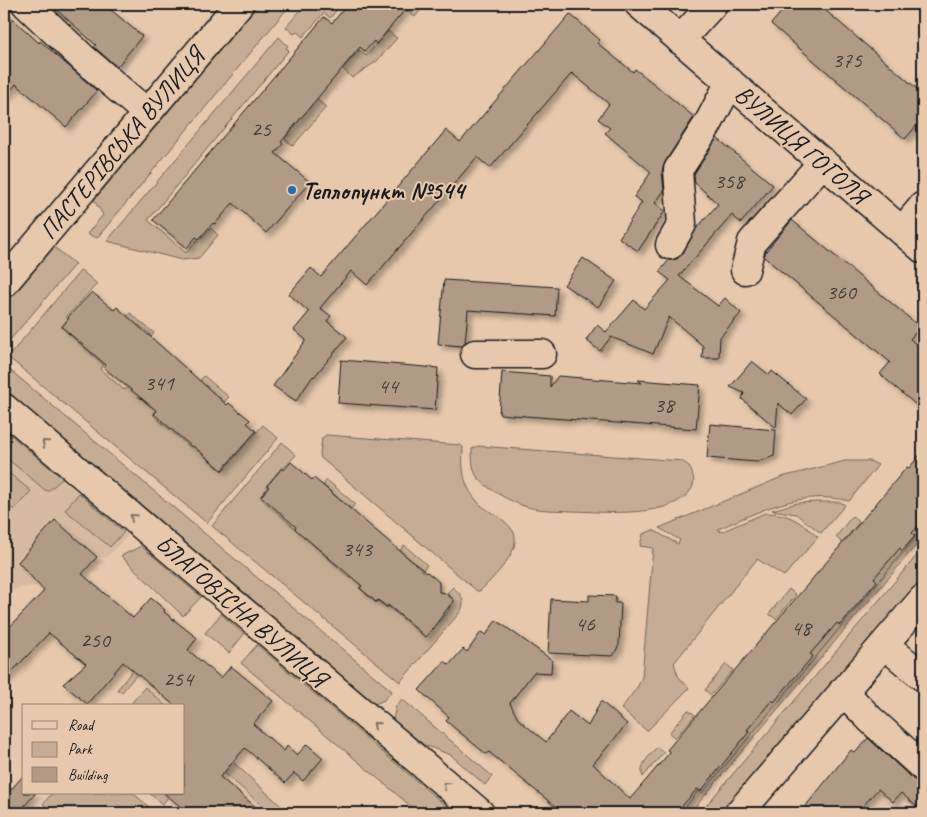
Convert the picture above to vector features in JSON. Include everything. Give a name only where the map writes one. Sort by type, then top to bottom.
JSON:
[{"type":"street","points":[[26,4],[84,59],[147,113]]},
{"type":"street","name":"ПАСТЕРІВСЬКА ВУЛИЦЯ","points":[[4,283],[239,4]]},
{"type":"street","name":"ВУЛИЦЯ ГОГОЛЯ","points":[[639,4],[923,248]]},
{"type":"street","points":[[680,40],[713,4]]},
{"type":"street","points":[[670,245],[682,224],[678,170],[708,124],[730,82]]},
{"type":"street","points":[[745,270],[752,242],[823,162]]},
{"type":"street","points":[[902,231],[923,206]]},
{"type":"street","points":[[475,354],[542,354]]},
{"type":"street","name":"БЛАГОВІСНА ВУЛИЦЯ","points":[[4,408],[480,813]]},
{"type":"street","points":[[740,813],[923,599]]},
{"type":"street","points":[[885,645],[923,677]]},
{"type":"street","points":[[843,692],[923,767]]},
{"type":"shaded area","points":[[4,428],[128,535],[107,557],[96,557],[63,581],[11,590],[4,589]]},
{"type":"green space","points":[[259,4],[291,4],[97,238],[87,234],[103,215],[94,200]]},
{"type":"green space","points":[[306,4],[342,4],[330,18],[324,13],[303,37],[297,32],[294,34],[286,27]]},
{"type":"green space","points":[[413,4],[425,4],[415,17],[405,10]]},
{"type":"green space","points":[[388,31],[397,38],[377,61],[352,78],[343,69],[359,50],[366,56]]},
{"type":"green space","points":[[279,37],[288,46],[286,48],[289,50],[148,220],[186,253],[211,228],[218,235],[199,258],[182,260],[107,241]]},
{"type":"green space","points":[[316,99],[326,107],[293,146],[285,139],[296,125],[294,123],[310,103],[312,105]]},
{"type":"green space","points":[[54,247],[75,264],[4,347],[4,307]]},
{"type":"green space","points":[[81,270],[97,284],[66,317],[68,319],[61,327],[104,365],[100,369],[124,390],[129,386],[150,406],[152,405],[157,409],[153,415],[191,448],[193,446],[222,471],[263,425],[278,438],[207,523],[8,357]]},
{"type":"green space","points":[[130,313],[154,333],[151,337],[139,325],[137,327],[126,318]]},
{"type":"green space","points":[[4,365],[392,691],[384,700],[375,704],[4,388]]},
{"type":"green space","points":[[204,376],[229,397],[223,403],[221,399],[199,382]]},
{"type":"green space","points":[[4,429],[62,479],[48,491],[45,490],[4,456]]},
{"type":"green space","points":[[326,435],[460,445],[463,447],[464,476],[472,495],[483,507],[507,523],[514,533],[515,544],[508,559],[491,580],[480,591],[477,591],[321,458],[322,438]]},
{"type":"green space","points":[[282,442],[296,455],[284,468],[282,467],[266,486],[268,487],[260,497],[350,578],[352,576],[362,584],[359,588],[376,603],[378,601],[387,608],[388,606],[424,637],[434,628],[455,601],[447,593],[453,587],[462,598],[461,611],[400,682],[212,526]]},
{"type":"green space","points":[[478,446],[682,461],[689,466],[694,482],[692,488],[683,498],[670,505],[655,509],[637,512],[602,512],[536,509],[507,499],[485,485],[478,478],[473,466],[472,449]]},
{"type":"green space","points":[[845,461],[870,461],[878,465],[849,501],[832,498],[798,500],[766,509],[718,529],[721,532],[765,513],[774,513],[794,519],[818,537],[784,576],[757,559],[674,663],[678,676],[689,688],[647,731],[621,709],[638,686],[642,677],[653,548],[640,546],[643,534],[653,530],[678,544],[680,540],[659,528],[782,477]]},
{"type":"green space","points":[[4,469],[31,491],[14,510],[4,502]]},
{"type":"green space","points":[[327,480],[355,504],[351,509],[323,485]]},
{"type":"green space","points":[[79,493],[124,532],[110,547],[65,510]]},
{"type":"green space","points":[[840,502],[845,505],[821,533],[796,514],[772,510],[797,503]]},
{"type":"green space","points":[[852,516],[859,522],[842,543],[836,537]]},
{"type":"green space","points":[[923,528],[923,537],[690,813],[681,812],[698,791],[702,793]]},
{"type":"green space","points":[[404,545],[427,565],[423,570],[400,551]]},
{"type":"green space","points":[[141,546],[201,597],[183,616],[121,556]]},
{"type":"green space","points":[[923,548],[923,579],[723,813],[700,813]]},
{"type":"green space","points":[[789,589],[796,595],[776,619],[769,614]]},
{"type":"green space","points":[[221,614],[244,634],[229,653],[205,633]]},
{"type":"green space","points":[[174,618],[175,623],[153,655],[122,692],[117,690]]},
{"type":"green space","points":[[257,645],[454,813],[419,813],[241,663]]},
{"type":"green space","points":[[726,664],[733,670],[711,695],[705,690]]},
{"type":"green space","points":[[145,687],[164,704],[131,704]]},
{"type":"green space","points":[[402,699],[492,776],[485,785],[451,755],[424,745],[393,720],[396,706]]},
{"type":"green space","points":[[688,710],[695,715],[675,738],[669,733]]},
{"type":"green space","points":[[185,724],[234,763],[289,813],[271,813],[189,743],[185,746]]},
{"type":"green space","points":[[657,747],[664,752],[643,777],[643,765]]},
{"type":"green space","points":[[51,794],[134,794],[156,813],[54,813],[43,804]]},
{"type":"green space","points":[[150,794],[163,794],[168,798],[162,804]]},
{"type":"building","points":[[50,4],[104,4],[142,36],[117,67],[94,47],[96,45]]},
{"type":"building","points":[[348,4],[410,4],[376,44],[374,41],[365,51],[360,47],[281,142],[283,144],[275,153],[310,182],[266,233],[233,203],[215,224],[213,223],[199,239],[196,237],[187,248],[153,220],[324,17],[332,23]]},
{"type":"building","points":[[788,4],[818,4],[923,94],[923,118],[905,139],[771,24]]},
{"type":"building","points":[[4,11],[97,91],[66,127],[16,84],[4,98]]},
{"type":"building","points":[[570,14],[600,40],[597,43],[633,72],[635,69],[694,117],[665,162],[662,171],[664,191],[655,203],[665,211],[638,251],[619,238],[642,202],[634,197],[651,172],[605,133],[610,128],[598,119],[609,104],[572,73],[490,168],[477,157],[367,285],[351,271],[320,308],[331,316],[327,321],[347,337],[313,376],[296,401],[273,386],[306,340],[294,330],[309,312],[289,294],[311,268],[321,277],[446,130],[460,142]]},
{"type":"building","points":[[717,138],[773,185],[741,223],[732,215],[679,276],[718,306],[725,298],[741,313],[720,337],[719,358],[702,358],[703,346],[669,317],[653,354],[611,337],[600,351],[586,340],[597,325],[606,332],[634,300],[644,309],[670,280],[659,272],[669,260],[677,259],[683,253],[696,229],[718,204],[695,183],[694,174]]},
{"type":"building","points":[[792,220],[920,327],[910,339],[923,350],[923,411],[880,374],[890,362],[764,257],[766,251]]},
{"type":"building","points":[[583,258],[616,281],[598,307],[564,285]]},
{"type":"building","points":[[444,280],[557,287],[555,316],[468,310],[465,343],[462,346],[438,344]]},
{"type":"building","points":[[92,292],[114,310],[117,307],[227,405],[229,403],[250,420],[247,423],[256,431],[222,470],[154,414],[157,411],[104,368],[106,365],[62,327],[68,317]]},
{"type":"building","points":[[341,360],[438,368],[435,410],[338,403]]},
{"type":"building","points":[[752,361],[769,375],[772,371],[806,399],[792,415],[778,403],[776,428],[742,399],[744,393],[730,387]]},
{"type":"building","points":[[502,372],[550,376],[550,387],[558,376],[642,383],[638,380],[700,385],[696,429],[499,414]]},
{"type":"building","points":[[710,424],[776,430],[774,456],[757,462],[707,458]]},
{"type":"building","points":[[923,451],[923,521],[912,533],[915,536],[902,551],[900,548],[874,578],[877,581],[840,625],[837,623],[810,654],[813,656],[774,702],[772,700],[747,730],[749,732],[701,791],[697,789],[676,813],[563,813],[489,752],[486,754],[446,721],[449,717],[419,690],[445,661],[449,665],[463,649],[467,652],[481,632],[486,635],[496,620],[552,660],[551,673],[534,672],[510,703],[518,719],[546,742],[569,711],[588,726],[601,701],[627,724],[593,764],[630,799],[670,752],[667,750],[907,467],[909,468]]},
{"type":"building","points":[[291,462],[312,480],[314,478],[439,582],[439,592],[445,593],[454,600],[426,637],[388,605],[387,607],[378,600],[376,602],[360,588],[362,586],[295,529],[296,527],[261,496],[282,468],[284,470]]},
{"type":"building","points":[[55,520],[97,557],[82,574],[133,618],[151,598],[165,610],[164,612],[197,638],[188,650],[221,678],[231,666],[273,701],[253,724],[284,751],[287,746],[297,755],[307,744],[323,758],[303,781],[294,773],[285,783],[245,748],[220,777],[263,813],[188,813],[165,794],[185,794],[185,704],[173,704],[123,662],[87,704],[63,684],[86,664],[49,633],[4,680],[4,633],[44,591],[18,562]]},
{"type":"building","points":[[589,595],[616,596],[615,603],[621,603],[619,645],[613,656],[548,653],[551,599],[589,601]]},
{"type":"building","points":[[868,738],[913,779],[923,785],[923,812],[901,793],[893,802],[878,789],[857,813],[800,813],[851,750],[855,753]]},
{"type":"building","points":[[22,777],[22,794],[35,794],[18,813],[4,813],[4,797]]},
{"type":"place","name":"Теплопункт №544","points":[[292,190]]}]
